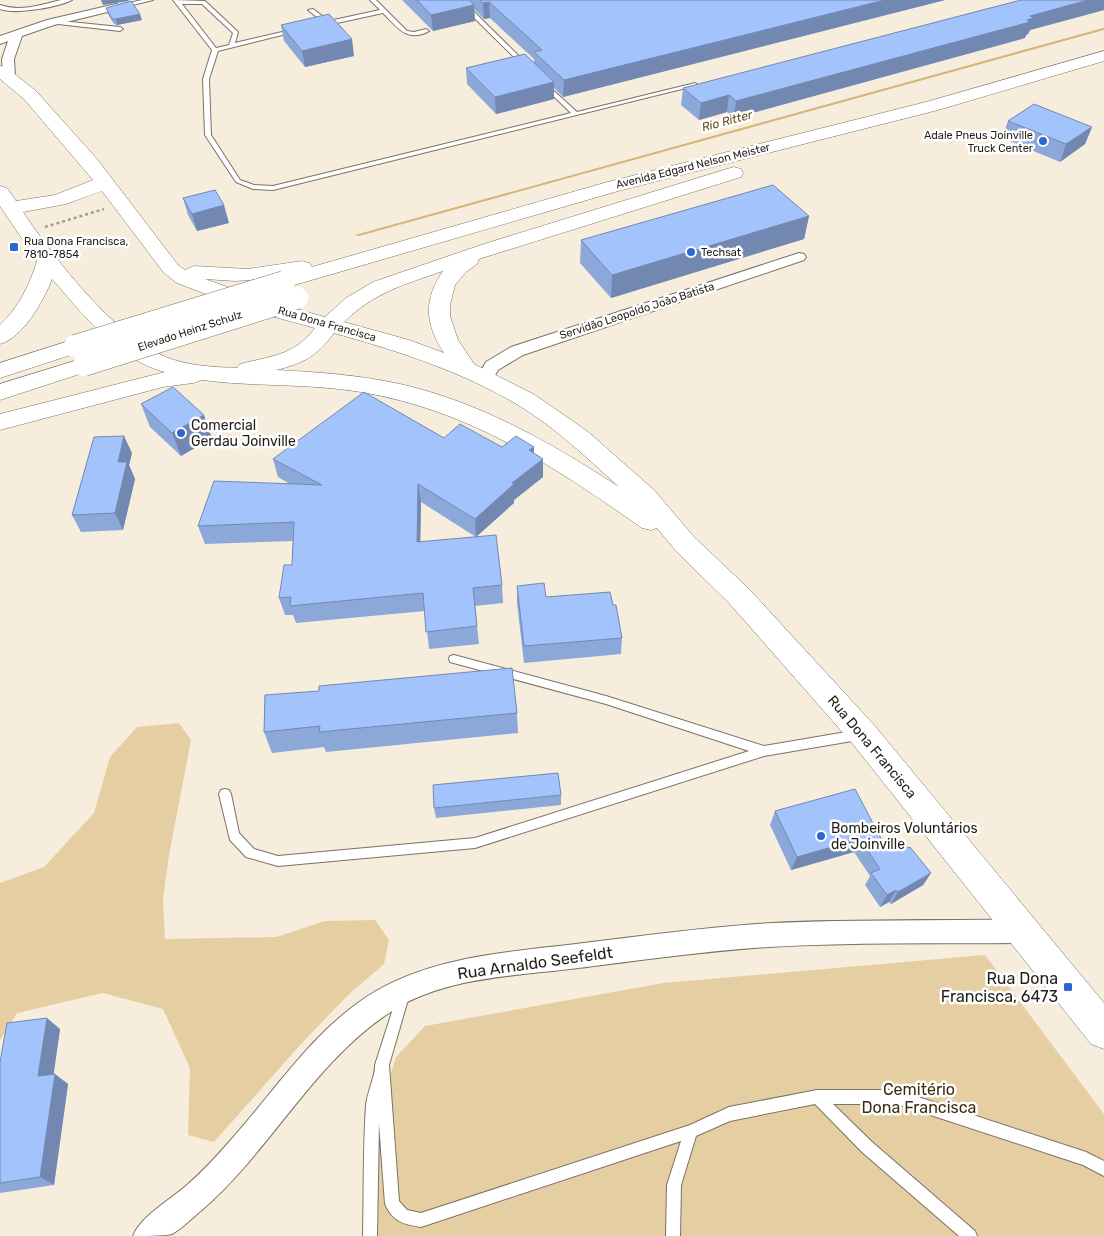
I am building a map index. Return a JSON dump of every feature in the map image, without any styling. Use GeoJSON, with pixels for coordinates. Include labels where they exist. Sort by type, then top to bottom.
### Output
{"type":"FeatureCollection","features":[{"type":"Feature","properties":{"kind":"main road","name":"Avenida Edgard Nelson Meister"},"geometry":{"type":"LineString","coordinates":[[291,290],[611,187],[932,106],[1104,56]]}},
{"type":"Feature","properties":{"kind":"main road","name":"Avenida Edgard Nelson Meister"},"geometry":{"type":"LineString","coordinates":[[291,290],[1104,65]]}},
{"type":"Feature","properties":{"kind":"main road","name":"Rua Dona Francisca"},"geometry":{"type":"LineString","coordinates":[[3,74],[30,95],[122,203],[170,269],[184,279],[253,304],[401,345],[476,374],[527,400],[579,437],[645,496],[685,544],[772,631],[863,734],[1104,1031]]}},
{"type":"Feature","properties":{"kind":"main road"},"geometry":{"type":"LineString","coordinates":[[0,422],[163,380],[213,374],[282,361],[306,351],[325,332],[329,325],[368,292],[380,286],[491,248],[864,132]]}},
{"type":"Feature","properties":{"kind":"main road"},"geometry":{"type":"LineString","coordinates":[[165,261],[194,272],[223,276],[257,276],[294,269],[378,247],[616,177],[770,146]]}},
{"type":"Feature","properties":{"kind":"main road"},"geometry":{"type":"LineString","coordinates":[[5,200],[36,206],[62,201],[85,193],[104,182]]}},
{"type":"Feature","properties":{"kind":"main road","name":"Rua Dona Francisca"},"geometry":{"type":"LineString","coordinates":[[5,200],[47,261],[118,338],[146,357],[174,368],[213,374],[358,384],[398,390],[448,404],[491,422],[558,458],[685,544]]}},
{"type":"Feature","properties":{"kind":"main road"},"geometry":{"type":"LineString","coordinates":[[448,404],[471,395],[478,389],[476,374],[447,341],[441,323],[439,296],[447,277],[462,264],[491,248]]}},
{"type":"Feature","properties":{"kind":"main road"},"geometry":{"type":"LineString","coordinates":[[0,337],[16,324],[30,304],[42,280],[47,261]]}},
{"type":"Feature","properties":{"kind":"main road","name":"Elevado Heinz Schulz"},"geometry":{"type":"LineString","coordinates":[[79,356],[291,290]]}},
{"type":"Feature","properties":{"kind":"main road"},"geometry":{"type":"LineString","coordinates":[[0,371],[79,356]]}},
{"type":"Feature","properties":{"kind":"main road"},"geometry":{"type":"LineString","coordinates":[[0,392],[79,356]]}},
{"type":"Feature","properties":{"kind":"street"},"geometry":{"type":"LineString","coordinates":[[0,40],[51,22],[116,7]]}},
{"type":"Feature","properties":{"kind":"street"},"geometry":{"type":"LineString","coordinates":[[3,74],[10,48],[18,33]]}},
{"type":"Feature","properties":{"kind":"street","name":"Servidão Leopoldo João Batista"},"geometry":{"type":"LineString","coordinates":[[476,374],[517,351],[798,257]]}},
{"type":"Feature","properties":{"kind":"street","name":"Rua Arnaldo Seefeldt"},"geometry":{"type":"LineString","coordinates":[[147,1236],[224,1169],[319,1056],[384,1000],[405,990],[440,978],[503,965],[714,939],[775,935],[1024,931]]}},
{"type":"Feature","properties":{"kind":"lane"},"geometry":{"type":"LineString","coordinates":[[0,8],[11,11],[69,0]]}},
{"type":"Feature","properties":{"kind":"lane"},"geometry":{"type":"LineString","coordinates":[[116,7],[150,0]]}},
{"type":"Feature","properties":{"kind":"lane"},"geometry":{"type":"LineString","coordinates":[[373,0],[404,32],[414,34],[426,31]]}},
{"type":"Feature","properties":{"kind":"lane"},"geometry":{"type":"LineString","coordinates":[[459,0],[527,67]]}},
{"type":"Feature","properties":{"kind":"lane"},"geometry":{"type":"LineString","coordinates":[[176,1],[203,2],[236,33],[232,45]]}},
{"type":"Feature","properties":{"kind":"lane"},"geometry":{"type":"LineString","coordinates":[[176,1],[215,50]]}},
{"type":"Feature","properties":{"kind":"lane"},"geometry":{"type":"LineString","coordinates":[[312,10],[328,23]]}},
{"type":"Feature","properties":{"kind":"lane"},"geometry":{"type":"LineString","coordinates":[[318,26],[383,11]]}},
{"type":"Feature","properties":{"kind":"lane"},"geometry":{"type":"LineString","coordinates":[[51,22],[120,29]]}},
{"type":"Feature","properties":{"kind":"lane"},"geometry":{"type":"LineString","coordinates":[[215,50],[299,30]]}},
{"type":"Feature","properties":{"kind":"lane"},"geometry":{"type":"LineString","coordinates":[[215,50],[206,79],[208,135],[238,181],[253,187],[273,188],[574,113],[706,83]]}},
{"type":"Feature","properties":{"kind":"lane"},"geometry":{"type":"LineString","coordinates":[[540,80],[574,113]]}},
{"type":"Feature","properties":{"kind":"lane"},"geometry":{"type":"LineString","coordinates":[[454,659],[606,700],[764,751]]}},
{"type":"Feature","properties":{"kind":"lane"},"geometry":{"type":"LineString","coordinates":[[224,794],[234,836],[250,853],[278,861],[475,843],[764,751],[863,734]]}},
{"type":"Feature","properties":{"kind":"lane"},"geometry":{"type":"LineString","coordinates":[[370,1236],[373,1103],[382,1065],[405,990]]}},
{"type":"Feature","properties":{"kind":"lane"},"geometry":{"type":"LineString","coordinates":[[382,1065],[392,1204],[403,1217],[421,1220],[691,1131],[730,1114],[817,1097],[897,1097],[1058,1149],[1086,1159],[1104,1169]]}},
{"type":"Feature","properties":{"kind":"lane"},"geometry":{"type":"LineString","coordinates":[[817,1097],[867,1147],[970,1236]]}},
{"type":"Feature","properties":{"kind":"lane"},"geometry":{"type":"LineString","coordinates":[[673,1236],[674,1185],[691,1131]]}},
{"type":"Feature","properties":{"kind":"path"},"geometry":{"type":"LineString","coordinates":[[28,233],[122,203]]}},
{"type":"Feature","properties":{"kind":"green space"},"geometry":{"type":"Polygon","coordinates":[[[179,723],[191,740],[169,855],[163,899],[165,939],[276,937],[325,921],[375,920],[389,940],[384,964],[348,995],[301,1044],[214,1142],[188,1135],[190,1068],[163,1009],[103,993],[17,1013],[0,1040],[0,883],[44,867],[94,813],[110,757],[137,727],[179,723]]]}},
{"type":"Feature","properties":{"kind":"green space","name":"Cemitério Dona Francisca"},"geometry":{"type":"Polygon","coordinates":[[[985,955],[1104,1114],[1104,1236],[378,1236],[374,1128],[396,1057],[425,1026],[663,983],[985,955]]]}},
{"type":"Feature","properties":{"kind":"building"},"geometry":{"type":"Polygon","coordinates":[[[417,0],[469,0],[474,5],[431,15],[417,0]]]}},
{"type":"Feature","properties":{"kind":"building"},"geometry":{"type":"Polygon","coordinates":[[[480,0],[885,0],[564,80],[534,52],[542,50],[489,2],[483,3],[480,0]]]}},
{"type":"Feature","properties":{"kind":"building"},"geometry":{"type":"Polygon","coordinates":[[[1021,0],[1088,0],[1030,16],[1034,18],[1027,20],[1030,22],[736,101],[729,95],[701,103],[683,88],[1021,0]]]}},
{"type":"Feature","properties":{"kind":"building"},"geometry":{"type":"Polygon","coordinates":[[[131,1],[140,14],[112,19],[106,8],[131,1]]]}},
{"type":"Feature","properties":{"kind":"building"},"geometry":{"type":"Polygon","coordinates":[[[329,14],[352,39],[302,51],[281,25],[329,14]]]}},
{"type":"Feature","properties":{"kind":"building"},"geometry":{"type":"Polygon","coordinates":[[[525,54],[554,82],[495,97],[466,68],[525,54]]]}},
{"type":"Feature","properties":{"kind":"building"},"geometry":{"type":"Polygon","coordinates":[[[1034,104],[1092,127],[1066,144],[1008,121],[1034,104]]]}},
{"type":"Feature","properties":{"kind":"building"},"geometry":{"type":"Polygon","coordinates":[[[773,185],[809,216],[612,275],[581,240],[773,185]]]}},
{"type":"Feature","properties":{"kind":"building"},"geometry":{"type":"Polygon","coordinates":[[[215,190],[224,205],[192,214],[183,198],[215,190]]]}},
{"type":"Feature","properties":{"kind":"building"},"geometry":{"type":"Polygon","coordinates":[[[173,387],[204,415],[172,433],[141,404],[173,387]]]}},
{"type":"Feature","properties":{"kind":"building"},"geometry":{"type":"Polygon","coordinates":[[[364,392],[444,438],[460,424],[502,447],[516,436],[534,447],[529,450],[543,459],[512,483],[514,484],[475,519],[418,484],[417,542],[496,535],[502,585],[473,588],[477,626],[426,632],[423,593],[290,606],[291,597],[279,598],[284,565],[292,565],[294,522],[198,526],[214,481],[322,485],[273,459],[364,392]]]}},
{"type":"Feature","properties":{"kind":"building"},"geometry":{"type":"Polygon","coordinates":[[[124,436],[118,462],[127,462],[115,513],[72,515],[94,437],[124,436]]]}},
{"type":"Feature","properties":{"kind":"building"},"geometry":{"type":"Polygon","coordinates":[[[544,583],[546,597],[610,592],[613,605],[616,605],[622,638],[524,646],[517,586],[544,583]]]}},
{"type":"Feature","properties":{"kind":"building"},"geometry":{"type":"Polygon","coordinates":[[[512,668],[517,713],[319,732],[320,726],[264,732],[265,695],[319,691],[319,686],[512,668]]]}},
{"type":"Feature","properties":{"kind":"building"},"geometry":{"type":"Polygon","coordinates":[[[558,773],[561,795],[434,808],[433,785],[558,773]]]}},
{"type":"Feature","properties":{"kind":"building"},"geometry":{"type":"Polygon","coordinates":[[[855,789],[886,848],[901,840],[908,848],[910,847],[931,873],[898,892],[896,890],[887,895],[871,873],[880,869],[860,839],[797,857],[775,811],[855,789]]]}},
{"type":"Feature","properties":{"kind":"building"},"geometry":{"type":"Polygon","coordinates":[[[47,1018],[38,1076],[55,1074],[40,1177],[0,1183],[0,1062],[7,1023],[47,1018]]]}},
{"type":"Feature","properties":{"kind":"waterway","name":"Rio Ritter"},"geometry":{"type":"LineString","coordinates":[[357,235],[1104,29]]}},
{"type":"Feature","properties":{"kind":"place","name":"Adale Pneus Joinville Truck Center"},"geometry":{"type":"Point","coordinates":[1043,141]}},
{"type":"Feature","properties":{"kind":"place","name":"Rua Dona Francisca, 7810-7854"},"geometry":{"type":"Point","coordinates":[14,247]}},
{"type":"Feature","properties":{"kind":"place","name":"Techsat"},"geometry":{"type":"Point","coordinates":[691,252]}},
{"type":"Feature","properties":{"kind":"place","name":"Comercial Gerdau Joinville"},"geometry":{"type":"Point","coordinates":[181,433]}},
{"type":"Feature","properties":{"kind":"place","name":"Bombeiros Voluntários de Joinville"},"geometry":{"type":"Point","coordinates":[821,836]}},
{"type":"Feature","properties":{"kind":"place","name":"Rua Dona Francisca, 6473"},"geometry":{"type":"Point","coordinates":[1068,987]}}]}
